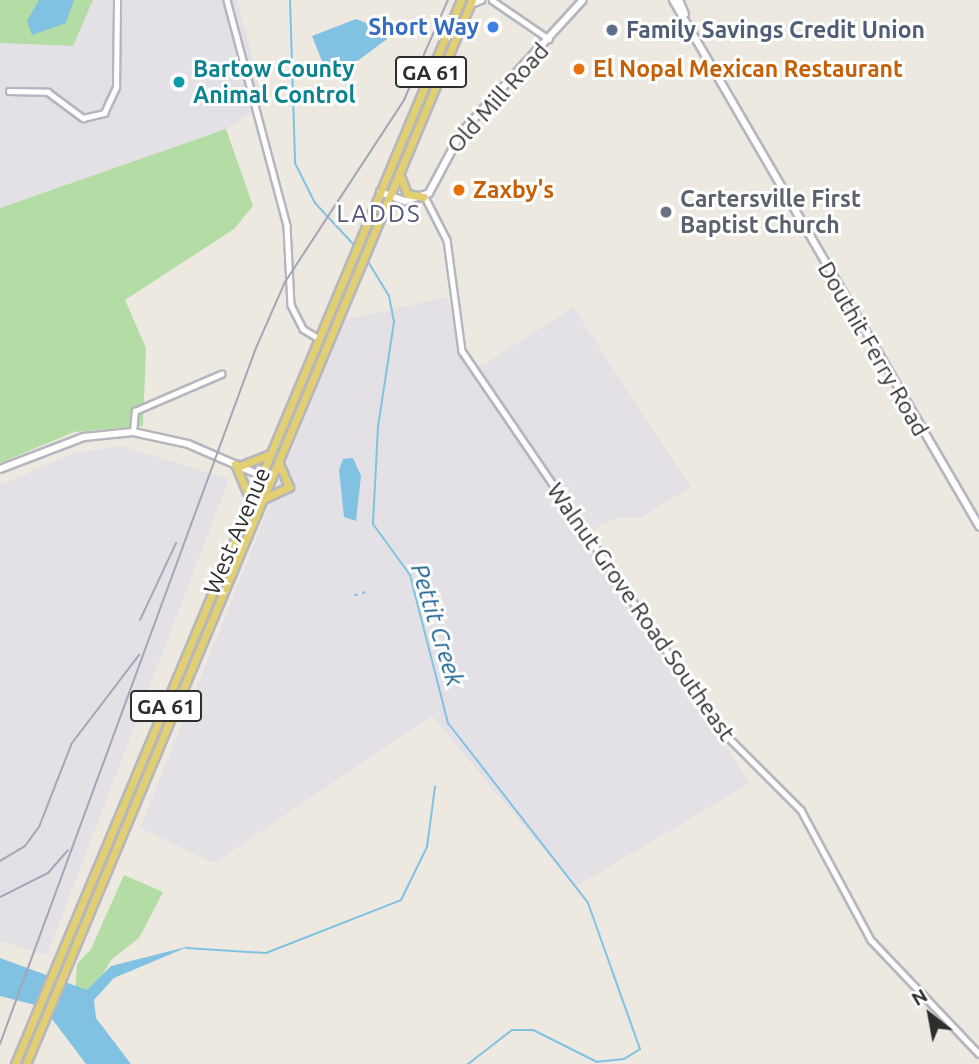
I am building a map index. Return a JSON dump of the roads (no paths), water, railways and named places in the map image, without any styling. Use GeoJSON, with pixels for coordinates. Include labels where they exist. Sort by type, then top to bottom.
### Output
{"type":"FeatureCollection","features":[{"type":"Feature","properties":{"kind":"main road","name":"West Avenue"},"geometry":{"type":"LineString","coordinates":[[15,1064],[249,500],[461,0]]}},
{"type":"Feature","properties":{"kind":"main road","name":"West Avenue"},"geometry":{"type":"LineString","coordinates":[[26,1064],[471,2]]}},
{"type":"Feature","properties":{"kind":"main road"},"geometry":{"type":"LineString","coordinates":[[399,173],[407,194],[424,197]]}},
{"type":"Feature","properties":{"kind":"main road"},"geometry":{"type":"LineString","coordinates":[[249,500],[238,465],[270,452]]}},
{"type":"Feature","properties":{"kind":"main road"},"geometry":{"type":"LineString","coordinates":[[258,505],[289,487],[278,458]]}},
{"type":"Feature","properties":{"kind":"street"},"geometry":{"type":"LineString","coordinates":[[9,91],[48,92],[83,118],[104,113],[116,87],[117,0]]}},
{"type":"Feature","properties":{"kind":"street"},"geometry":{"type":"LineString","coordinates":[[227,0],[287,226],[291,305],[303,329],[318,338]]}},
{"type":"Feature","properties":{"kind":"street"},"geometry":{"type":"LineString","coordinates":[[471,2],[481,0]]}},
{"type":"Feature","properties":{"kind":"street"},"geometry":{"type":"LineString","coordinates":[[491,0],[550,40]]}},
{"type":"Feature","properties":{"kind":"street","name":"Old Mill Road"},"geometry":{"type":"LineString","coordinates":[[424,197],[461,133],[550,40],[583,0]]}},
{"type":"Feature","properties":{"kind":"street","name":"Douthit Ferry Road"},"geometry":{"type":"LineString","coordinates":[[673,0],[979,526]]}},
{"type":"Feature","properties":{"kind":"street","name":"Douthit Ferry Road"},"geometry":{"type":"LineString","coordinates":[[679,0],[688,23]]}},
{"type":"Feature","properties":{"kind":"street"},"geometry":{"type":"LineString","coordinates":[[380,192],[389,196],[424,197]]}},
{"type":"Feature","properties":{"kind":"street","name":"Walnut Grove Road Southeast"},"geometry":{"type":"LineString","coordinates":[[424,197],[447,240],[461,351],[720,729],[801,810],[871,940],[979,1054]]}},
{"type":"Feature","properties":{"kind":"street"},"geometry":{"type":"LineString","coordinates":[[133,432],[135,411],[221,374]]}},
{"type":"Feature","properties":{"kind":"street"},"geometry":{"type":"LineString","coordinates":[[0,469],[84,437],[133,432],[181,441],[269,479]]}},
{"type":"Feature","properties":{"kind":"water"},"geometry":{"type":"Polygon","coordinates":[[[39,0],[74,0],[66,23],[32,35],[27,21],[39,0]]]}},
{"type":"Feature","properties":{"kind":"water"},"geometry":{"type":"Polygon","coordinates":[[[356,19],[382,29],[387,39],[340,74],[322,61],[312,36],[356,19]]]}},
{"type":"Feature","properties":{"kind":"water"},"geometry":{"type":"Polygon","coordinates":[[[353,458],[361,476],[356,521],[344,517],[339,470],[343,459],[353,458]]]}},
{"type":"Feature","properties":{"kind":"water"},"geometry":{"type":"Polygon","coordinates":[[[190,946],[114,978],[94,1000],[96,1018],[131,1064],[86,1064],[43,1007],[0,996],[0,958],[87,990],[111,966],[190,946]]]}},
{"type":"Feature","properties":{"kind":"waterway","name":"Pettit Creek"},"geometry":{"type":"LineString","coordinates":[[290,0],[295,163],[315,203],[354,245]]}},
{"type":"Feature","properties":{"kind":"waterway","name":"Pettit Creek"},"geometry":{"type":"LineString","coordinates":[[367,260],[389,296],[394,322],[378,427],[373,524],[410,575],[448,723],[588,903],[640,1049],[624,1059],[597,1062],[533,1030],[512,1030],[468,1064]]}},
{"type":"Feature","properties":{"kind":"waterway"},"geometry":{"type":"LineString","coordinates":[[186,948],[266,953],[401,900],[427,847],[435,787]]}},
{"type":"Feature","properties":{"kind":"railway"},"geometry":{"type":"LineString","coordinates":[[0,1044],[256,348],[285,282],[404,100],[448,0]]}},
{"type":"Feature","properties":{"kind":"railway"},"geometry":{"type":"LineString","coordinates":[[140,620],[176,543]]}},
{"type":"Feature","properties":{"kind":"railway"},"geometry":{"type":"LineString","coordinates":[[0,861],[25,846],[39,827],[72,743],[139,655]]}},
{"type":"Feature","properties":{"kind":"railway"},"geometry":{"type":"LineString","coordinates":[[0,897],[48,873],[68,850]]}},
{"type":"Feature","properties":{"kind":"place","name":"Short Way"},"geometry":{"type":"Point","coordinates":[493,27]}},
{"type":"Feature","properties":{"kind":"place","name":"Family Savings Credit Union"},"geometry":{"type":"Point","coordinates":[612,30]}},
{"type":"Feature","properties":{"kind":"place","name":"El Nopal Mexican Restaurant"},"geometry":{"type":"Point","coordinates":[579,69]}},
{"type":"Feature","properties":{"kind":"place","name":"Bartow County Animal Control"},"geometry":{"type":"Point","coordinates":[179,82]}},
{"type":"Feature","properties":{"kind":"place","name":"Zaxby's"},"geometry":{"type":"Point","coordinates":[459,190]}},
{"type":"Feature","properties":{"kind":"place","name":"Cartersville First Baptist Church"},"geometry":{"type":"Point","coordinates":[666,212]}},
{"type":"Feature","properties":{"kind":"district","name":"LADDS"},"geometry":{"type":"Point","coordinates":[379,214]}}]}
